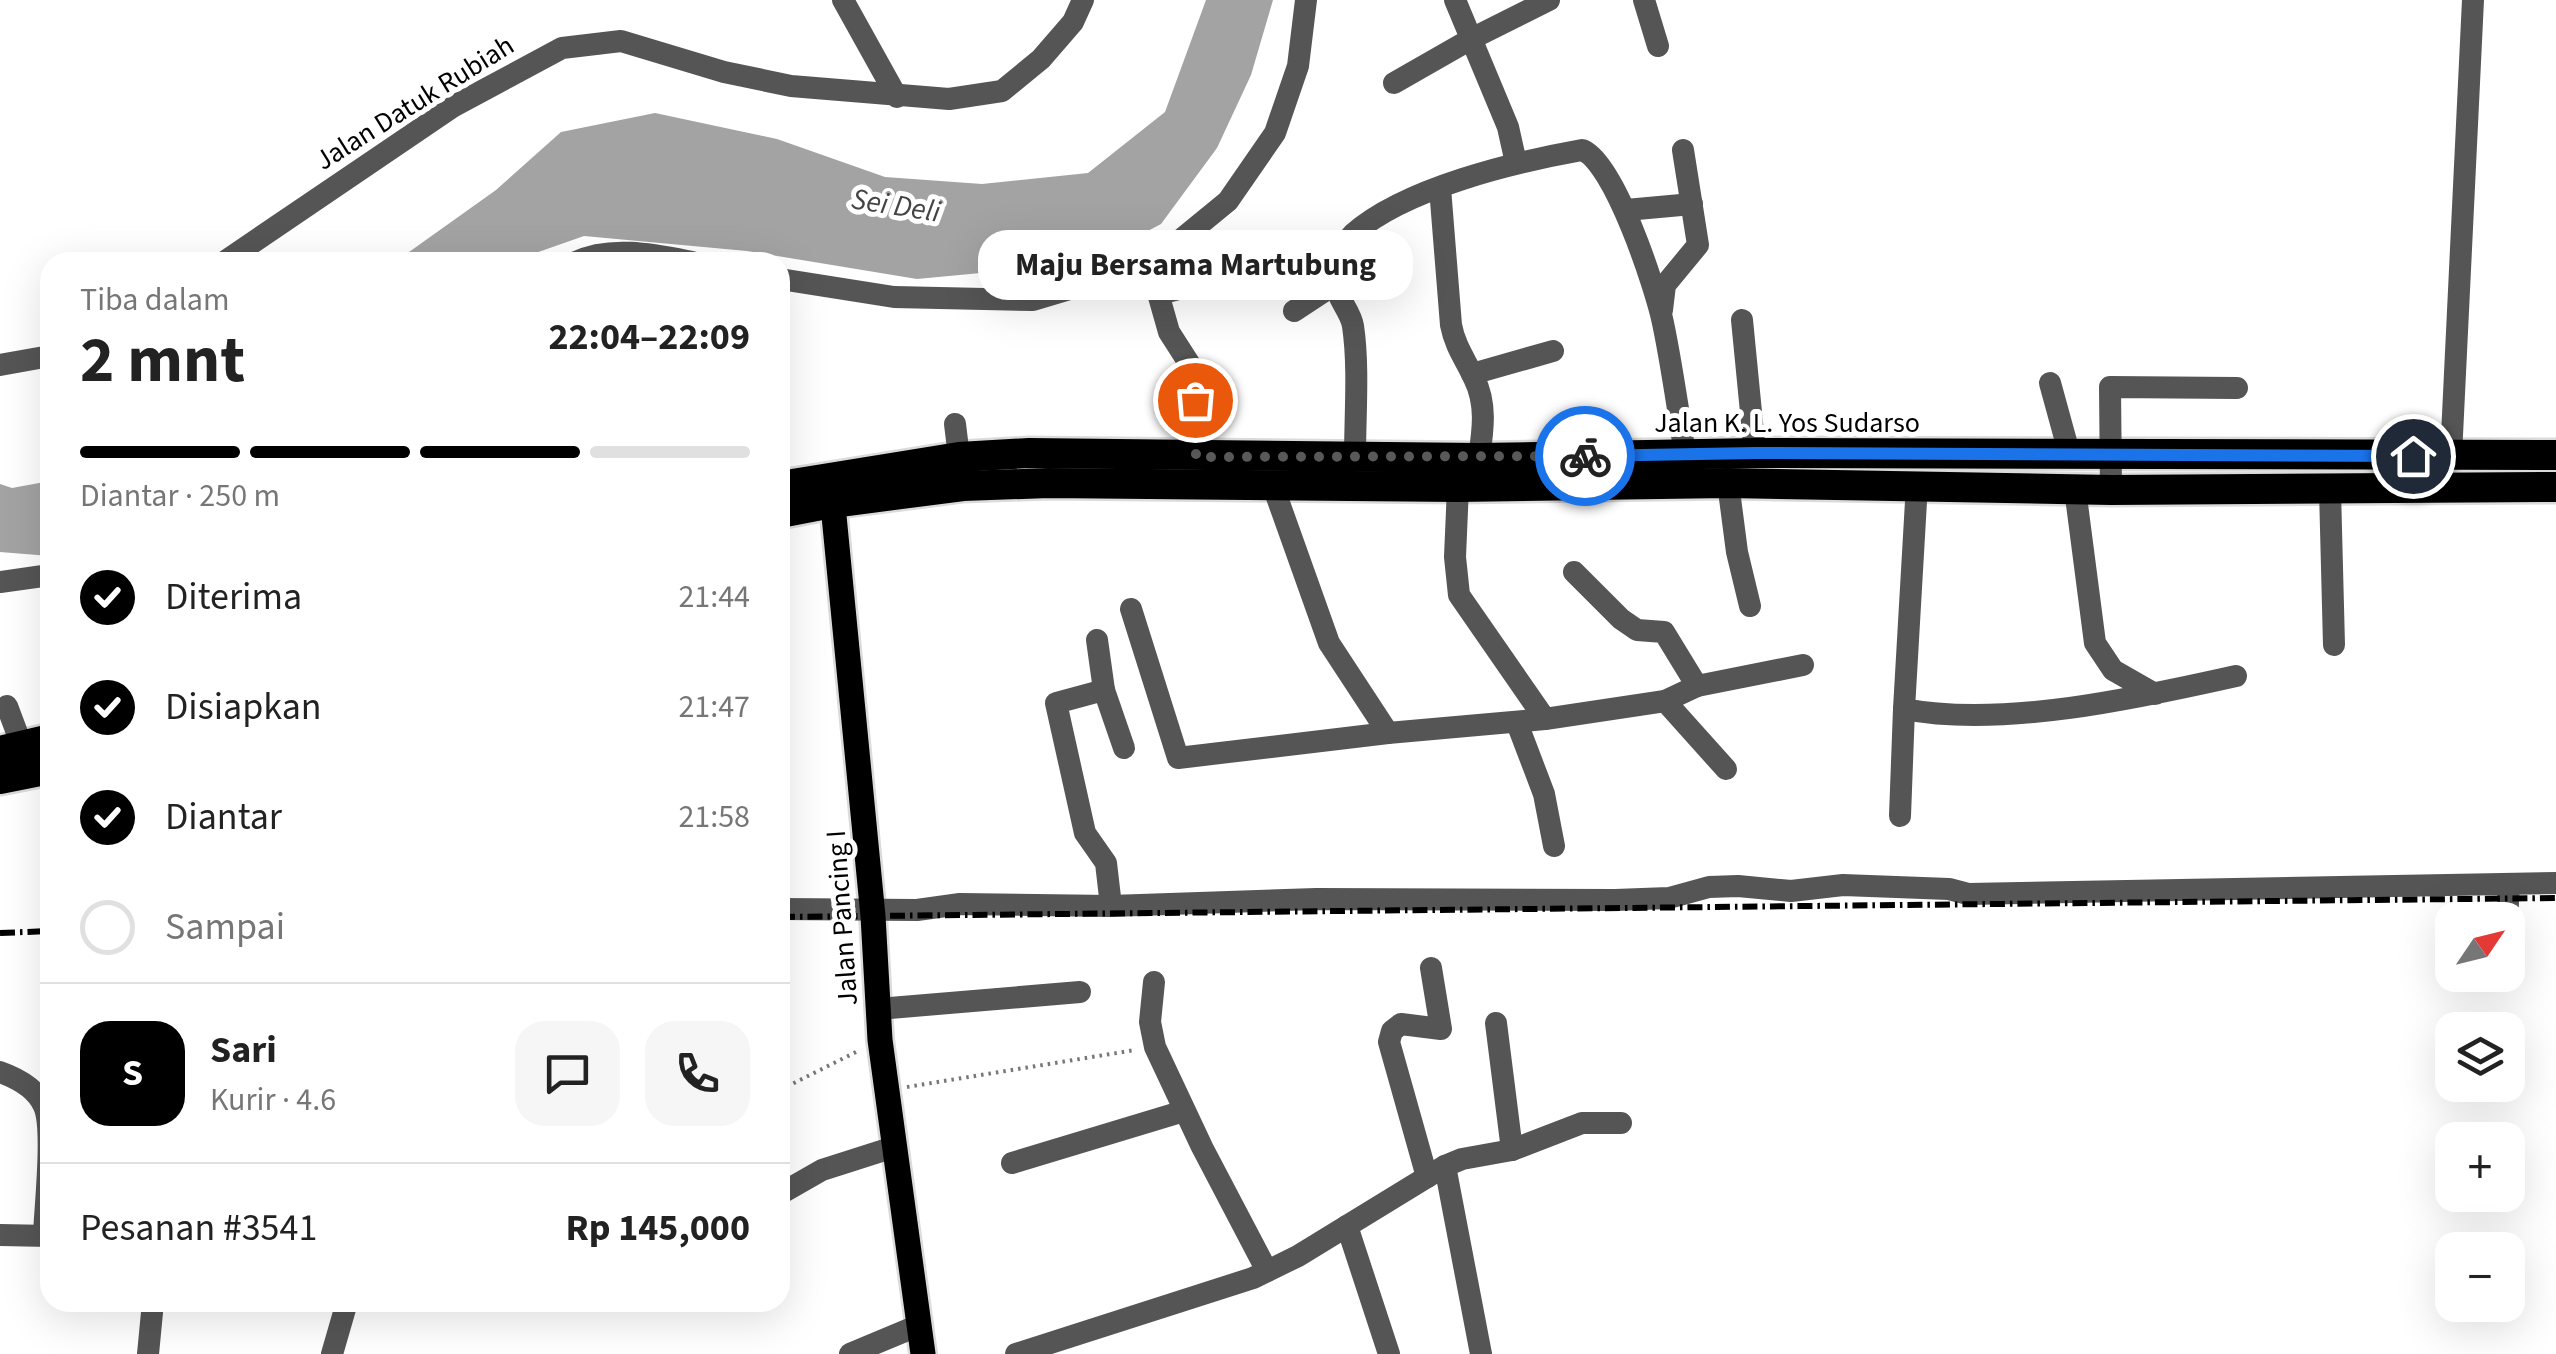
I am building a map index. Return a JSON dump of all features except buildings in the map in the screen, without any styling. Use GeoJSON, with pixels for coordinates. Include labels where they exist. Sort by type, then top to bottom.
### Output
{"type":"FeatureCollection","features":[{"type":"Feature","properties":{"kind":"highway","name":"Jalan K. L. Yos Sudarso"},"geometry":{"type":"LineString","coordinates":[[790,508],[831,489],[959,457],[1029,453],[1182,466],[1273,486],[1728,483],[2111,490],[2556,487]]}},
{"type":"Feature","properties":{"kind":"highway","name":"Jalan K. L. Yos Sudarso"},"geometry":{"type":"LineString","coordinates":[[790,487],[1049,483],[1182,466],[1356,457],[1755,453],[2556,455]]}},
{"type":"Feature","properties":{"kind":"highway"},"geometry":{"type":"LineString","coordinates":[[0,779],[40,771]]}},
{"type":"Feature","properties":{"kind":"main road","name":"Jalan Pancing I"},"geometry":{"type":"LineString","coordinates":[[831,489],[886,1090],[923,1354]]}},
{"type":"Feature","properties":{"kind":"street"},"geometry":{"type":"LineString","coordinates":[[843,0],[897,97]]}},
{"type":"Feature","properties":{"kind":"street","name":"Jalan Datuk Rubiah"},"geometry":{"type":"LineString","coordinates":[[239,252],[454,106],[562,48],[622,41],[724,72],[791,86],[950,98],[1002,91],[1041,59],[1073,22],[1083,0]]}},
{"type":"Feature","properties":{"kind":"street"},"geometry":{"type":"LineString","coordinates":[[790,281],[894,297],[1033,300],[1150,265],[1228,201],[1275,133],[1298,66],[1306,0]]}},
{"type":"Feature","properties":{"kind":"street"},"geometry":{"type":"LineString","coordinates":[[1455,0],[1508,126],[1516,164]]}},
{"type":"Feature","properties":{"kind":"street"},"geometry":{"type":"LineString","coordinates":[[1394,83],[1549,0]]}},
{"type":"Feature","properties":{"kind":"street"},"geometry":{"type":"LineString","coordinates":[[1644,0],[1658,46]]}},
{"type":"Feature","properties":{"kind":"street"},"geometry":{"type":"LineString","coordinates":[[2451,456],[2473,0]]}},
{"type":"Feature","properties":{"kind":"street"},"geometry":{"type":"LineString","coordinates":[[1356,457],[1353,324],[1335,284],[1339,262],[1350,236],[1389,211],[1440,188],[1516,164],[1582,150],[1591,153],[1599,160],[1626,210],[1662,319]]}},
{"type":"Feature","properties":{"kind":"street"},"geometry":{"type":"LineString","coordinates":[[1683,150],[1698,245],[1665,285],[1661,302],[1686,454]]}},
{"type":"Feature","properties":{"kind":"street"},"geometry":{"type":"LineString","coordinates":[[1440,188],[1455,346],[1472,374],[1484,407],[1479,458]]}},
{"type":"Feature","properties":{"kind":"street"},"geometry":{"type":"LineString","coordinates":[[1626,210],[1692,204]]}},
{"type":"Feature","properties":{"kind":"street"},"geometry":{"type":"LineString","coordinates":[[1150,265],[1169,332],[1194,370],[1182,466]]}},
{"type":"Feature","properties":{"kind":"street"},"geometry":{"type":"LineString","coordinates":[[1159,294],[1240,273]]}},
{"type":"Feature","properties":{"kind":"street"},"geometry":{"type":"LineString","coordinates":[[1294,310],[1335,284]]}},
{"type":"Feature","properties":{"kind":"street"},"geometry":{"type":"LineString","coordinates":[[1742,320],[1755,453]]}},
{"type":"Feature","properties":{"kind":"street"},"geometry":{"type":"LineString","coordinates":[[1472,374],[1553,351]]}},
{"type":"Feature","properties":{"kind":"street"},"geometry":{"type":"LineString","coordinates":[[0,364],[40,358]]}},
{"type":"Feature","properties":{"kind":"street"},"geometry":{"type":"LineString","coordinates":[[2050,382],[2070,456]]}},
{"type":"Feature","properties":{"kind":"street"},"geometry":{"type":"LineString","coordinates":[[2111,490],[2110,387],[2237,388]]}},
{"type":"Feature","properties":{"kind":"street"},"geometry":{"type":"LineString","coordinates":[[955,424],[959,457]]}},
{"type":"Feature","properties":{"kind":"street"},"geometry":{"type":"LineString","coordinates":[[1728,483],[1737,552],[1750,606]]}},
{"type":"Feature","properties":{"kind":"street"},"geometry":{"type":"LineString","coordinates":[[1900,816],[1917,484]]}},
{"type":"Feature","properties":{"kind":"street"},"geometry":{"type":"LineString","coordinates":[[1273,486],[1329,643],[1388,733]]}},
{"type":"Feature","properties":{"kind":"street"},"geometry":{"type":"LineString","coordinates":[[1458,487],[1455,557],[1459,595],[1544,720]]}},
{"type":"Feature","properties":{"kind":"street"},"geometry":{"type":"LineString","coordinates":[[2075,489],[2096,643],[2113,670],[2155,694]]}},
{"type":"Feature","properties":{"kind":"street"},"geometry":{"type":"LineString","coordinates":[[2330,490],[2334,646]]}},
{"type":"Feature","properties":{"kind":"street"},"geometry":{"type":"LineString","coordinates":[[1574,572],[1637,630],[1664,632],[1698,686]]}},
{"type":"Feature","properties":{"kind":"street"},"geometry":{"type":"LineString","coordinates":[[0,582],[40,576]]}},
{"type":"Feature","properties":{"kind":"street"},"geometry":{"type":"LineString","coordinates":[[1132,609],[1178,758],[1388,733],[1544,720],[1664,702],[1698,686],[1803,665]]}},
{"type":"Feature","properties":{"kind":"street"},"geometry":{"type":"LineString","coordinates":[[1097,640],[1104,690],[1124,748]]}},
{"type":"Feature","properties":{"kind":"street"},"geometry":{"type":"LineString","coordinates":[[1904,709],[1964,716],[2006,714],[2155,694],[2236,676]]}},
{"type":"Feature","properties":{"kind":"street"},"geometry":{"type":"LineString","coordinates":[[1104,690],[1056,703],[1084,833],[1106,863],[1111,906]]}},
{"type":"Feature","properties":{"kind":"street"},"geometry":{"type":"LineString","coordinates":[[1664,702],[1726,769]]}},
{"type":"Feature","properties":{"kind":"street"},"geometry":{"type":"LineString","coordinates":[[7,706],[24,745]]}},
{"type":"Feature","properties":{"kind":"street"},"geometry":{"type":"LineString","coordinates":[[1517,723],[1544,794],[1554,846]]}},
{"type":"Feature","properties":{"kind":"street"},"geometry":{"type":"LineString","coordinates":[[790,908],[917,910],[960,904],[1111,906],[1316,899],[1669,898],[1696,890],[1738,886],[1791,891],[1843,885],[1948,889],[1968,894],[2556,883]]}},
{"type":"Feature","properties":{"kind":"street"},"geometry":{"type":"LineString","coordinates":[[2508,902],[2509,884]]}},
{"type":"Feature","properties":{"kind":"street"},"geometry":{"type":"LineString","coordinates":[[1431,968],[1440,1029],[1402,1024],[1392,1031],[1390,1042],[1436,1171],[1481,1354]]}},
{"type":"Feature","properties":{"kind":"street"},"geometry":{"type":"LineString","coordinates":[[1154,982],[1150,1022],[1154,1047],[1268,1271]]}},
{"type":"Feature","properties":{"kind":"street"},"geometry":{"type":"LineString","coordinates":[[878,1009],[1080,992]]}},
{"type":"Feature","properties":{"kind":"street"},"geometry":{"type":"LineString","coordinates":[[1496,1023],[1512,1150]]}},
{"type":"Feature","properties":{"kind":"street"},"geometry":{"type":"LineString","coordinates":[[0,1072],[20,1081],[40,1100]]}},
{"type":"Feature","properties":{"kind":"street"},"geometry":{"type":"LineString","coordinates":[[1012,1163],[1184,1111]]}},
{"type":"Feature","properties":{"kind":"street"},"geometry":{"type":"LineString","coordinates":[[1016,1354],[1268,1271],[1462,1159],[1512,1150],[1582,1123],[1621,1123]]}},
{"type":"Feature","properties":{"kind":"street"},"geometry":{"type":"LineString","coordinates":[[790,1188],[822,1170],[894,1147]]}},
{"type":"Feature","properties":{"kind":"street"},"geometry":{"type":"LineString","coordinates":[[1346,1226],[1388,1354]]}},
{"type":"Feature","properties":{"kind":"street"},"geometry":{"type":"LineString","coordinates":[[0,1234],[40,1236]]}},
{"type":"Feature","properties":{"kind":"street"},"geometry":{"type":"LineString","coordinates":[[148,1354],[152,1312]]}},
{"type":"Feature","properties":{"kind":"street"},"geometry":{"type":"LineString","coordinates":[[332,1354],[344,1312]]}},
{"type":"Feature","properties":{"kind":"street"},"geometry":{"type":"LineString","coordinates":[[850,1354],[918,1326]]}},
{"type":"Feature","properties":{"kind":"path"},"geometry":{"type":"LineString","coordinates":[[886,1090],[1154,1047]]}},
{"type":"Feature","properties":{"kind":"path"},"geometry":{"type":"LineString","coordinates":[[790,1085],[859,1050]]}},
{"type":"Feature","properties":{"kind":"water","name":"Sei Deli"},"geometry":{"type":"Polygon","coordinates":[[[1206,0],[1273,0],[1251,75],[1217,148],[1161,224],[1087,263],[917,279],[790,258],[790,252],[584,236],[538,252],[409,252],[496,190],[561,132],[655,113],[777,139],[885,177],[982,184],[1088,173],[1165,112],[1206,0]]]}},
{"type":"Feature","properties":{"kind":"water"},"geometry":{"type":"Polygon","coordinates":[[[40,483],[40,555],[0,552],[0,484],[12,488],[40,483]]]}},
{"type":"Feature","properties":{"kind":"railway"},"geometry":{"type":"LineString","coordinates":[[790,917],[2556,898]]}},
{"type":"Feature","properties":{"kind":"railway"},"geometry":{"type":"LineString","coordinates":[[0,933],[40,931]]}},
{"type":"Feature","properties":{"kind":"way so far"},"geometry":{"type":"LineString","coordinates":[[1195,400],[1196,457],[1585,456]]}},
{"type":"Feature","properties":{"kind":"place","name":"Maju Bersama Martubung"},"geometry":{"type":"Point","coordinates":[1195,400]}},
{"type":"Feature","properties":{"kind":"route"},"geometry":{"type":"LineString","coordinates":[[1585,456],[2413,456]]}}]}
